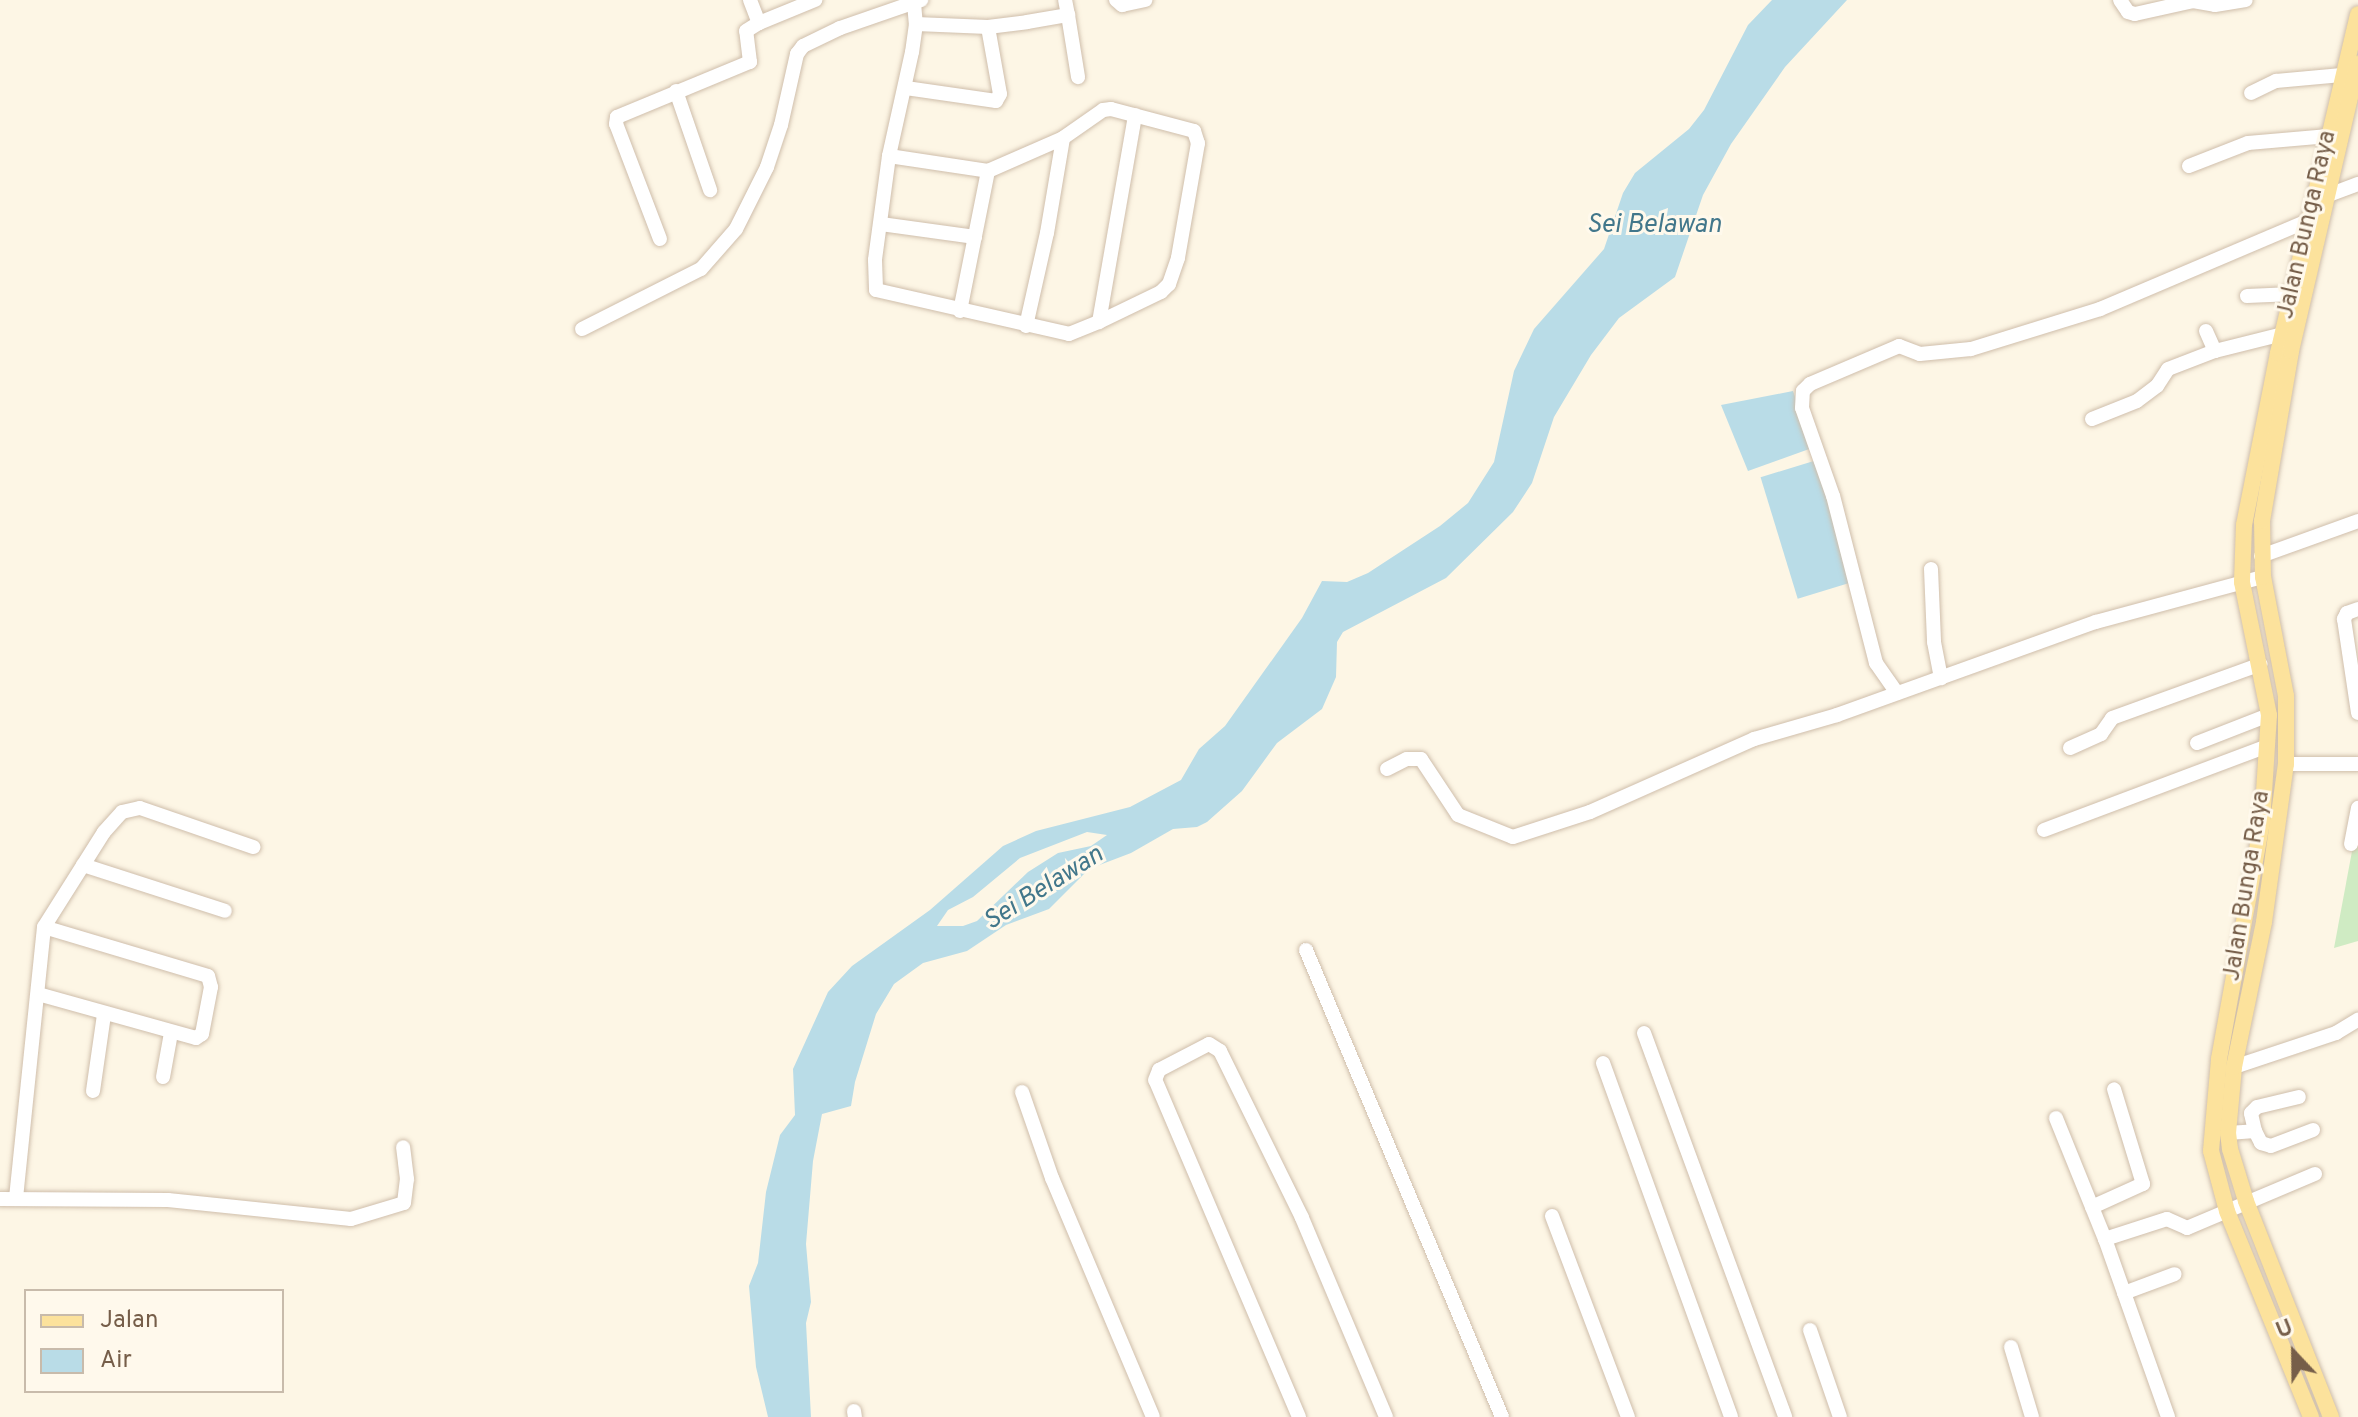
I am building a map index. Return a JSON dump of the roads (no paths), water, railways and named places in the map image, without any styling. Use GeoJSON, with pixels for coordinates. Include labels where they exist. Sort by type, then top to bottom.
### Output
{"type":"FeatureCollection","features":[{"type":"Feature","properties":{"kind":"main road","name":"Jalan Bunga Raya"},"geometry":{"type":"LineString","coordinates":[[2331,1417],[2246,1201],[2228,1133],[2234,1067],[2264,922],[2286,764],[2286,696],[2263,577],[2262,521],[2291,351],[2322,197],[2329,136],[2358,14]]}},
{"type":"Feature","properties":{"kind":"main road","name":"Jalan Bunga Raya"},"geometry":{"type":"LineString","coordinates":[[2311,1417],[2227,1211],[2211,1151],[2219,1059],[2262,823],[2269,715],[2242,582],[2246,507],[2310,220],[2322,197],[2354,104],[2358,64]]}},
{"type":"Feature","properties":{"kind":"main road"},"geometry":{"type":"LineString","coordinates":[[2264,794],[2282,795]]}},
{"type":"Feature","properties":{"kind":"street"},"geometry":{"type":"LineString","coordinates":[[750,0],[759,23]]}},
{"type":"Feature","properties":{"kind":"street"},"geometry":{"type":"LineString","coordinates":[[660,239],[616,124],[617,117],[750,62],[746,31],[815,0]]}},
{"type":"Feature","properties":{"kind":"street"},"geometry":{"type":"LineString","coordinates":[[1116,0],[1122,5],[1145,0]]}},
{"type":"Feature","properties":{"kind":"street"},"geometry":{"type":"LineString","coordinates":[[2120,0],[2128,12],[2135,14],[2193,1],[2215,5],[2246,0]]}},
{"type":"Feature","properties":{"kind":"street"},"geometry":{"type":"LineString","coordinates":[[582,329],[701,269],[736,229],[767,167],[781,125],[797,54],[803,46],[840,28],[918,1],[906,88],[889,156],[873,281],[876,290],[1069,334],[1099,322],[1161,292],[1169,284],[1178,258],[1197,136],[1194,131],[1103,110],[1063,138],[988,171],[889,156]]}},
{"type":"Feature","properties":{"kind":"street"},"geometry":{"type":"LineString","coordinates":[[916,24],[988,27],[1067,8],[1078,77]]}},
{"type":"Feature","properties":{"kind":"street"},"geometry":{"type":"LineString","coordinates":[[906,88],[996,101],[1000,94],[988,27]]}},
{"type":"Feature","properties":{"kind":"street"},"geometry":{"type":"LineString","coordinates":[[2251,93],[2276,81],[2342,75]]}},
{"type":"Feature","properties":{"kind":"street"},"geometry":{"type":"LineString","coordinates":[[676,91],[710,190]]}},
{"type":"Feature","properties":{"kind":"street"},"geometry":{"type":"LineString","coordinates":[[1099,322],[1135,115]]}},
{"type":"Feature","properties":{"kind":"street"},"geometry":{"type":"LineString","coordinates":[[2189,166],[2248,143],[2329,136]]}},
{"type":"Feature","properties":{"kind":"street"},"geometry":{"type":"LineString","coordinates":[[1026,326],[1047,233],[1063,138]]}},
{"type":"Feature","properties":{"kind":"street"},"geometry":{"type":"LineString","coordinates":[[960,311],[988,171]]}},
{"type":"Feature","properties":{"kind":"street"},"geometry":{"type":"LineString","coordinates":[[2322,197],[2358,184]]}},
{"type":"Feature","properties":{"kind":"street"},"geometry":{"type":"LineString","coordinates":[[1897,693],[1876,663],[1833,496],[1802,408],[1803,391],[1810,384],[1899,346],[1920,354],[1971,349],[2100,309],[2310,220]]}},
{"type":"Feature","properties":{"kind":"street"},"geometry":{"type":"LineString","coordinates":[[881,224],[975,237]]}},
{"type":"Feature","properties":{"kind":"street"},"geometry":{"type":"LineString","coordinates":[[2247,296],[2293,294]]}},
{"type":"Feature","properties":{"kind":"street"},"geometry":{"type":"LineString","coordinates":[[2206,331],[2215,351]]}},
{"type":"Feature","properties":{"kind":"street"},"geometry":{"type":"LineString","coordinates":[[2092,419],[2148,393],[2168,369],[2215,351],[2283,334]]}},
{"type":"Feature","properties":{"kind":"street"},"geometry":{"type":"LineString","coordinates":[[2261,556],[2358,521]]}},
{"type":"Feature","properties":{"kind":"street"},"geometry":{"type":"LineString","coordinates":[[1931,569],[1932,621],[1941,678]]}},
{"type":"Feature","properties":{"kind":"street"},"geometry":{"type":"LineString","coordinates":[[1387,769],[1407,759],[1421,759],[1458,815],[1513,837],[1651,787],[1728,749],[2096,622],[2263,577]]}},
{"type":"Feature","properties":{"kind":"street"},"geometry":{"type":"LineString","coordinates":[[2358,609],[2347,613],[2344,619],[2358,713]]}},
{"type":"Feature","properties":{"kind":"street"},"geometry":{"type":"LineString","coordinates":[[2070,748],[2101,734],[2112,718],[2261,664]]}},
{"type":"Feature","properties":{"kind":"street"},"geometry":{"type":"LineString","coordinates":[[2197,743],[2269,715]]}},
{"type":"Feature","properties":{"kind":"street"},"geometry":{"type":"LineString","coordinates":[[2044,830],[2267,746]]}},
{"type":"Feature","properties":{"kind":"street"},"geometry":{"type":"LineString","coordinates":[[2286,764],[2358,764]]}},
{"type":"Feature","properties":{"kind":"street"},"geometry":{"type":"LineString","coordinates":[[16,1198],[44,927],[104,832],[131,807],[253,847]]}},
{"type":"Feature","properties":{"kind":"street"},"geometry":{"type":"LineString","coordinates":[[2351,844],[2358,808]]}},
{"type":"Feature","properties":{"kind":"street"},"geometry":{"type":"LineString","coordinates":[[83,865],[225,911]]}},
{"type":"Feature","properties":{"kind":"street"},"geometry":{"type":"LineString","coordinates":[[38,994],[104,1015],[196,1038],[202,1034],[211,987],[208,976],[44,927]]}},
{"type":"Feature","properties":{"kind":"street"},"geometry":{"type":"LineString","coordinates":[[1306,950],[1502,1417]]}},
{"type":"Feature","properties":{"kind":"street"},"geometry":{"type":"LineString","coordinates":[[93,1091],[104,1015]]}},
{"type":"Feature","properties":{"kind":"street"},"geometry":{"type":"LineString","coordinates":[[2234,1067],[2336,1033],[2358,1020]]}},
{"type":"Feature","properties":{"kind":"street"},"geometry":{"type":"LineString","coordinates":[[163,1077],[171,1033]]}},
{"type":"Feature","properties":{"kind":"street"},"geometry":{"type":"LineString","coordinates":[[1644,1033],[1785,1417]]}},
{"type":"Feature","properties":{"kind":"street"},"geometry":{"type":"LineString","coordinates":[[1299,1417],[1155,1080],[1159,1070],[1209,1044],[1220,1051],[1302,1218],[1386,1417]]}},
{"type":"Feature","properties":{"kind":"street"},"geometry":{"type":"LineString","coordinates":[[1603,1063],[1731,1417]]}},
{"type":"Feature","properties":{"kind":"street"},"geometry":{"type":"LineString","coordinates":[[2092,1207],[2143,1184],[2114,1089]]}},
{"type":"Feature","properties":{"kind":"street"},"geometry":{"type":"LineString","coordinates":[[1022,1092],[1052,1178],[1153,1417]]}},
{"type":"Feature","properties":{"kind":"street"},"geometry":{"type":"LineString","coordinates":[[2299,1097],[2254,1109],[2255,1131],[2261,1143],[2271,1146],[2313,1130]]}},
{"type":"Feature","properties":{"kind":"street"},"geometry":{"type":"LineString","coordinates":[[2056,1118],[2105,1239],[2168,1417]]}},
{"type":"Feature","properties":{"kind":"street"},"geometry":{"type":"LineString","coordinates":[[2228,1133],[2255,1131]]}},
{"type":"Feature","properties":{"kind":"street"},"geometry":{"type":"LineString","coordinates":[[0,1199],[168,1200],[351,1219],[404,1203],[407,1179],[403,1147]]}},
{"type":"Feature","properties":{"kind":"street"},"geometry":{"type":"LineString","coordinates":[[2105,1239],[2167,1219],[2187,1228],[2315,1174]]}},
{"type":"Feature","properties":{"kind":"street"},"geometry":{"type":"LineString","coordinates":[[1552,1216],[1628,1417]]}},
{"type":"Feature","properties":{"kind":"street"},"geometry":{"type":"LineString","coordinates":[[2124,1293],[2175,1274]]}},
{"type":"Feature","properties":{"kind":"street"},"geometry":{"type":"LineString","coordinates":[[1810,1330],[1840,1417]]}},
{"type":"Feature","properties":{"kind":"street"},"geometry":{"type":"LineString","coordinates":[[2011,1347],[2032,1417]]}},
{"type":"Feature","properties":{"kind":"water","name":"Sei Belawan"},"geometry":{"type":"Polygon","coordinates":[[[1772,0],[1847,0],[1785,67],[1731,144],[1703,195],[1675,277],[1619,318],[1591,355],[1554,417],[1532,483],[1513,512],[1446,578],[1343,632],[1337,642],[1336,677],[1322,709],[1277,743],[1242,791],[1207,822],[1197,827],[1173,829],[1131,853],[1089,869],[1049,909],[1006,925],[967,951],[923,963],[894,984],[876,1014],[855,1082],[851,1106],[822,1114],[813,1161],[806,1244],[811,1302],[806,1323],[811,1417],[768,1417],[756,1367],[749,1286],[758,1263],[766,1192],[780,1135],[795,1115],[793,1069],[828,992],[852,966],[930,910],[1003,846],[1036,831],[1130,807],[1181,780],[1199,749],[1225,726],[1302,618],[1322,581],[1347,582],[1368,573],[1440,526],[1468,503],[1494,462],[1514,371],[1534,329],[1604,249],[1623,193],[1635,173],[1689,129],[1704,110],[1748,25],[1772,0]],[[1087,832],[1020,858],[973,897],[948,910],[937,926],[963,926],[977,921],[1028,872],[1058,853],[1091,846],[1107,835],[1087,832]]]}},
{"type":"Feature","properties":{"kind":"water"},"geometry":{"type":"Polygon","coordinates":[[[1793,391],[1812,448],[1748,471],[1721,405],[1793,391]]]}},
{"type":"Feature","properties":{"kind":"water"},"geometry":{"type":"Polygon","coordinates":[[[1817,460],[1854,581],[1798,599],[1761,477],[1817,460]]]}}]}
